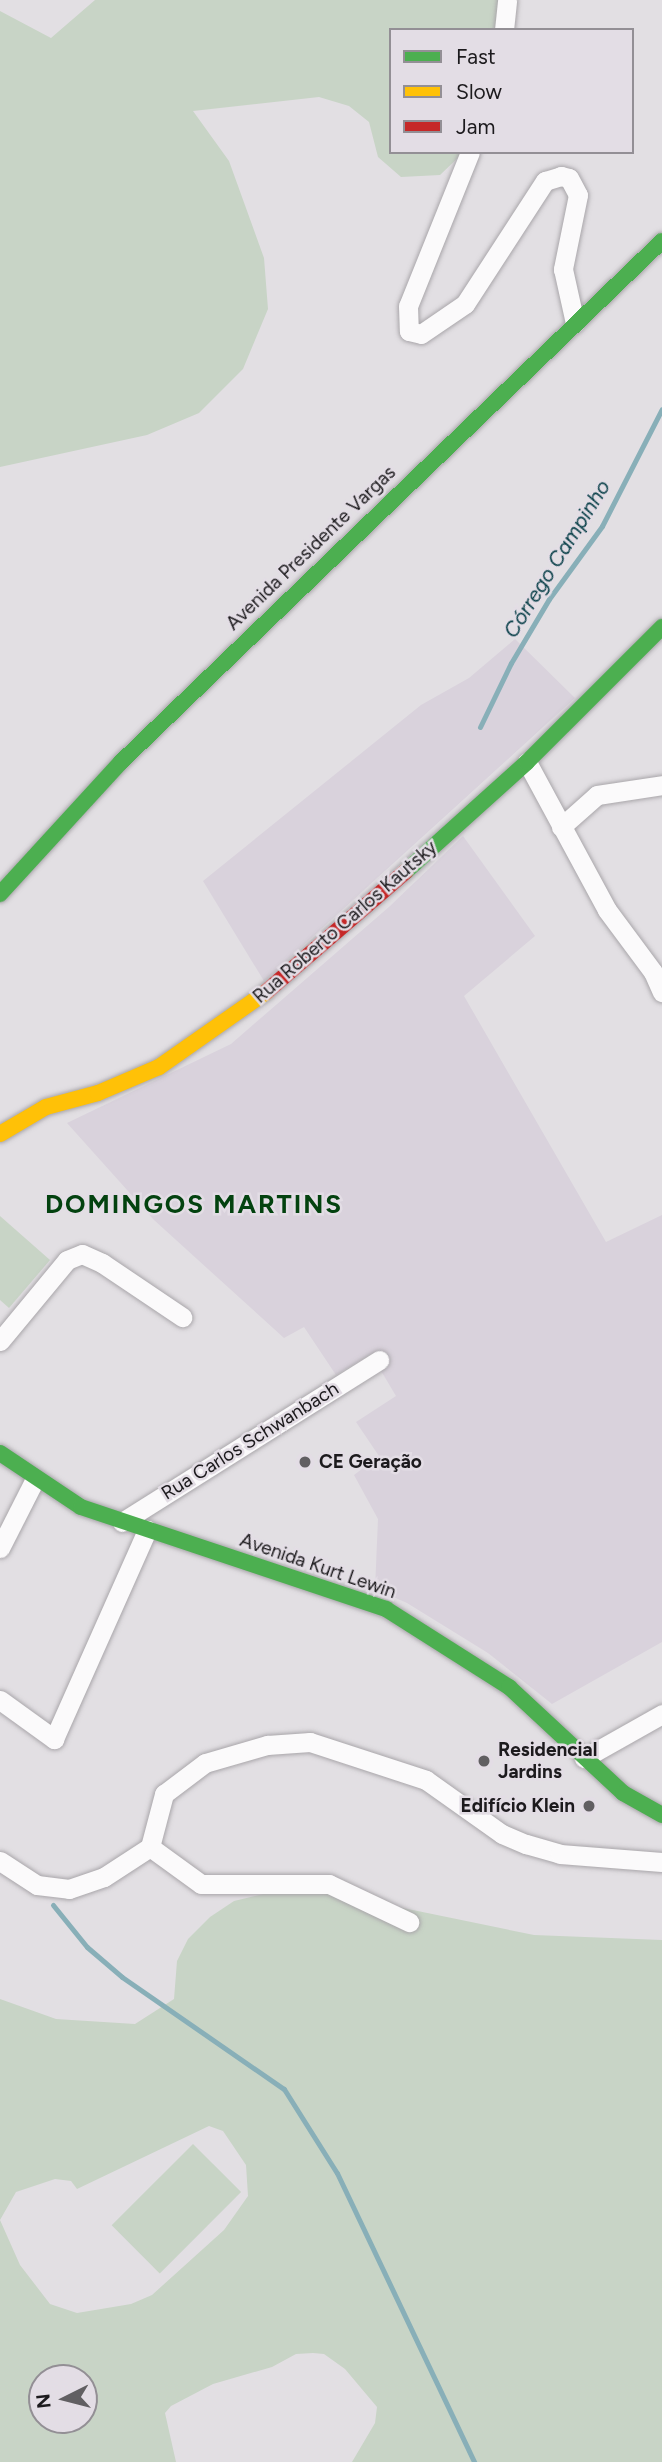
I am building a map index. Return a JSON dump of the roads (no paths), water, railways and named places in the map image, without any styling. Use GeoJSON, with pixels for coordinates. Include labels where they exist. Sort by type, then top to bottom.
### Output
{"type":"FeatureCollection","features":[{"type":"Feature","properties":{"kind":"main road","name":"Avenida Presidente Vargas"},"geometry":{"type":"LineString","coordinates":[[0,894],[121,762],[662,241]]}},
{"type":"Feature","properties":{"kind":"main road","name":"Rua Roberto Carlos Kautsky"},"geometry":{"type":"LineString","coordinates":[[0,1135],[46,1107],[99,1093],[159,1067],[203,1040],[294,971],[527,762],[662,627]]}},
{"type":"Feature","properties":{"kind":"main road","name":"Avenida Kurt Lewin"},"geometry":{"type":"LineString","coordinates":[[0,1452],[34,1479],[81,1507],[386,1609],[509,1687],[623,1793],[662,1815]]}},
{"type":"Feature","properties":{"kind":"street"},"geometry":{"type":"LineString","coordinates":[[504,28],[508,0]]}},
{"type":"Feature","properties":{"kind":"street"},"geometry":{"type":"LineString","coordinates":[[469,154],[408,306],[409,331],[421,334],[465,304],[545,181],[561,176],[569,178],[578,195],[563,269],[575,323]]}},
{"type":"Feature","properties":{"kind":"street"},"geometry":{"type":"LineString","coordinates":[[527,762],[607,910],[653,972],[662,992]]}},
{"type":"Feature","properties":{"kind":"street"},"geometry":{"type":"LineString","coordinates":[[561,827],[597,795],[662,785]]}},
{"type":"Feature","properties":{"kind":"street"},"geometry":{"type":"LineString","coordinates":[[0,1341],[67,1259],[82,1254],[102,1263],[182,1317]]}},
{"type":"Feature","properties":{"kind":"street","name":"Rua Carlos Schwanbach"},"geometry":{"type":"LineString","coordinates":[[122,1522],[379,1360]]}},
{"type":"Feature","properties":{"kind":"street"},"geometry":{"type":"LineString","coordinates":[[0,1548],[34,1479]]}},
{"type":"Feature","properties":{"kind":"street"},"geometry":{"type":"LineString","coordinates":[[0,1700],[54,1739],[147,1530]]}},
{"type":"Feature","properties":{"kind":"street"},"geometry":{"type":"LineString","coordinates":[[584,1758],[662,1714]]}},
{"type":"Feature","properties":{"kind":"street"},"geometry":{"type":"LineString","coordinates":[[0,1861],[37,1885],[69,1889],[104,1877],[150,1847],[164,1794],[205,1763],[267,1745],[310,1742],[426,1780],[502,1834],[526,1844],[560,1854],[661,1859]]}},
{"type":"Feature","properties":{"kind":"street"},"geometry":{"type":"LineString","coordinates":[[150,1847],[201,1884],[330,1884],[409,1922]]}},
{"type":"Feature","properties":{"kind":"waterway","name":"Córrego Campinho"},"geometry":{"type":"LineString","coordinates":[[480,727],[511,663],[549,599],[602,526],[662,409]]}},
{"type":"Feature","properties":{"kind":"waterway"},"geometry":{"type":"LineString","coordinates":[[53,1905],[87,1947],[122,1977],[284,2089],[337,2173],[474,2462]]}},
{"type":"Feature","properties":{"kind":"place","name":"CE Geração"},"geometry":{"type":"Point","coordinates":[305,1462]}},
{"type":"Feature","properties":{"kind":"place","name":"Residencial Jardins"},"geometry":{"type":"Point","coordinates":[484,1761]}},
{"type":"Feature","properties":{"kind":"place","name":"Edifício Klein"},"geometry":{"type":"Point","coordinates":[589,1806]}},
{"type":"Feature","properties":{"kind":"district","name":"DOMINGOS MARTINS"},"geometry":{"type":"Point","coordinates":[194,1205]}}]}
